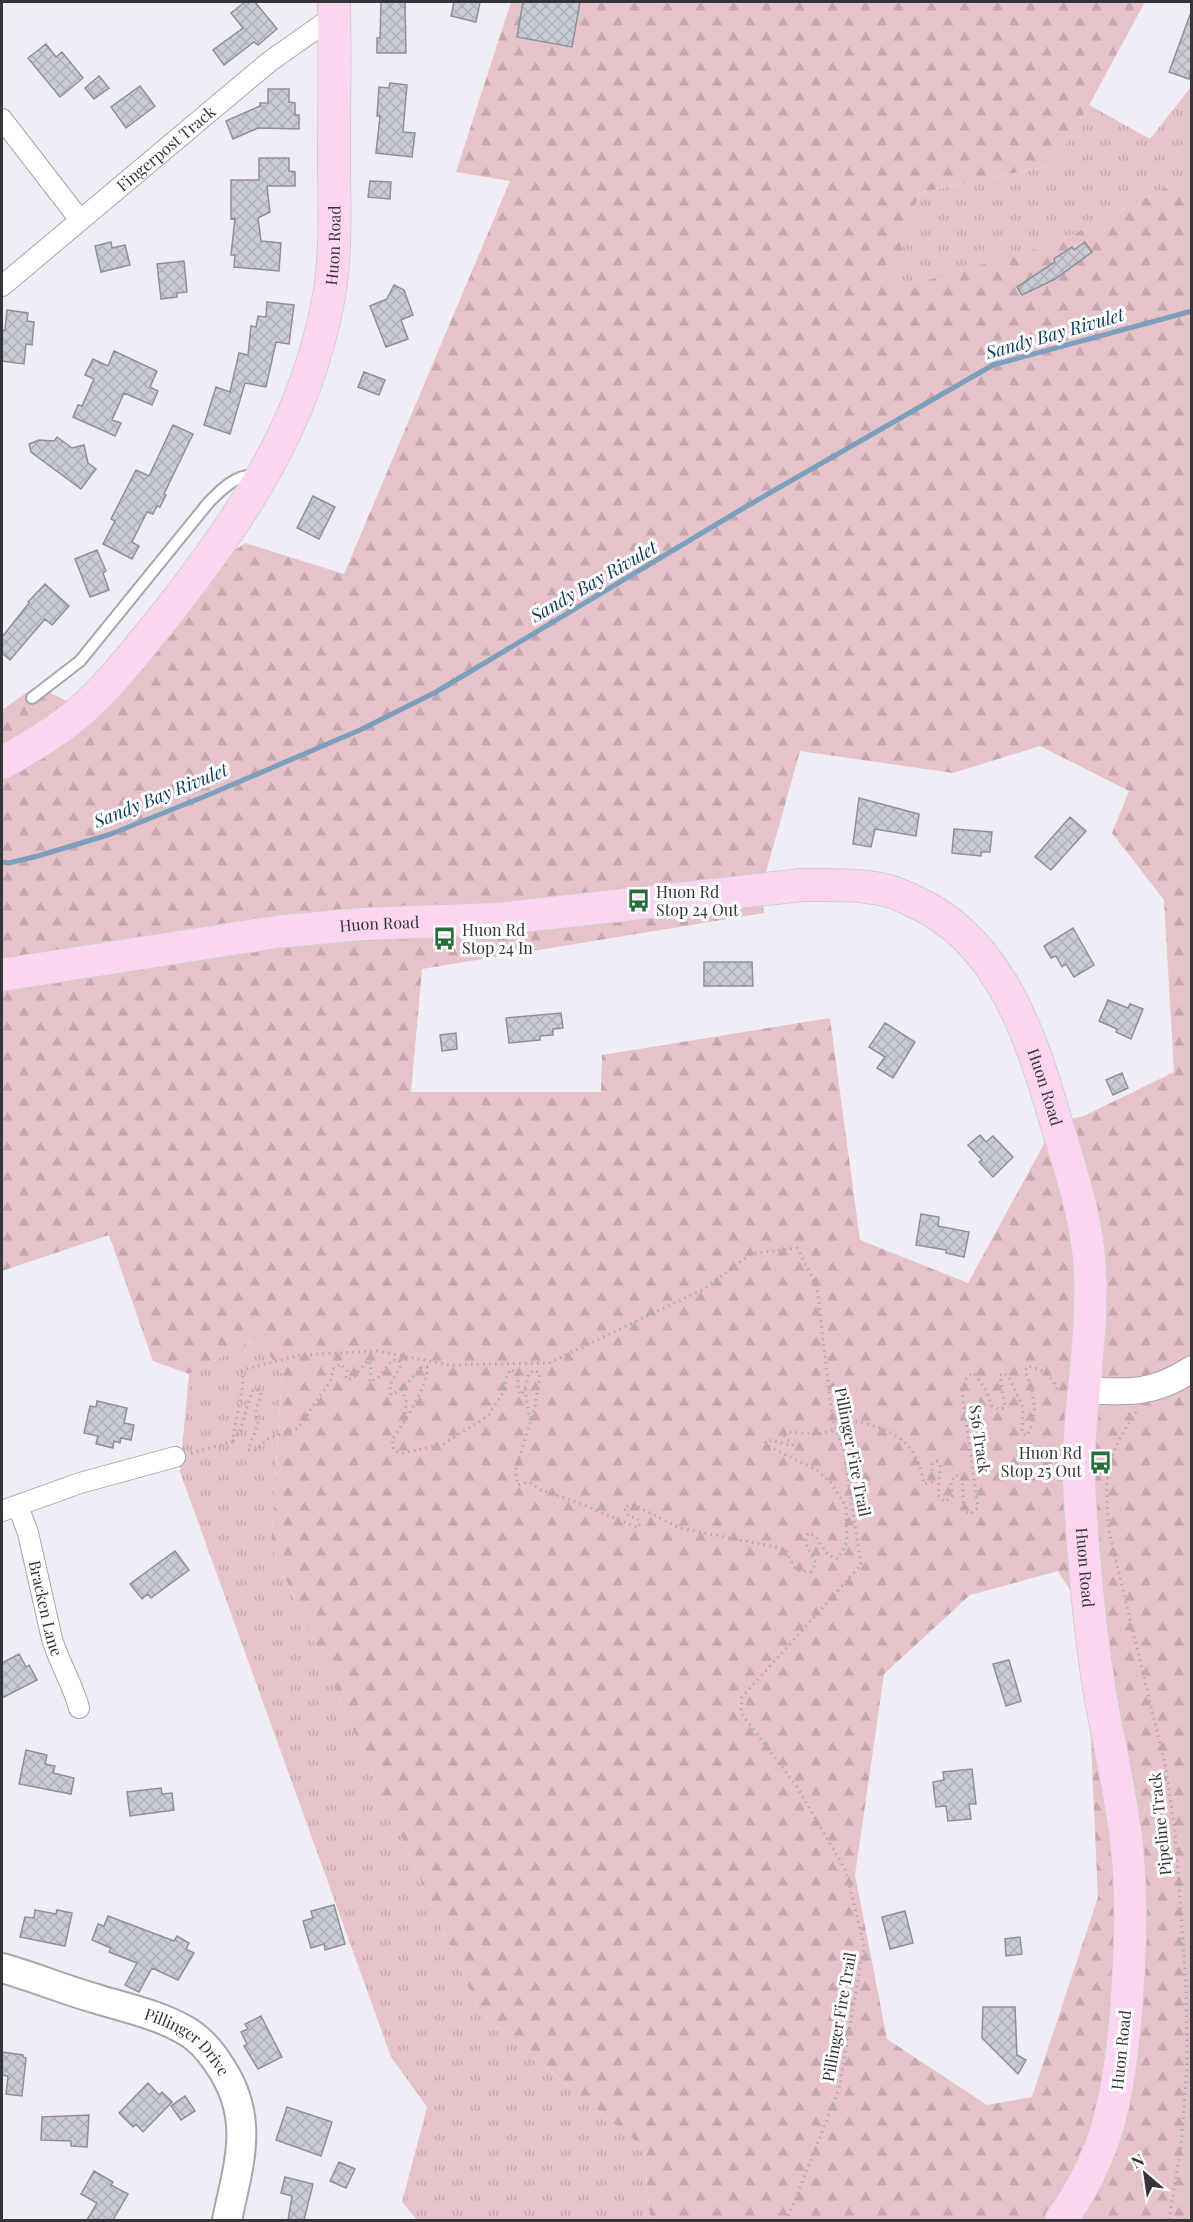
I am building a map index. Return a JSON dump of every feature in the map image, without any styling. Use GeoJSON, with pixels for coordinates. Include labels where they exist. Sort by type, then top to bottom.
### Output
{"type":"FeatureCollection","features":[{"type":"Feature","properties":{"kind":"main road","name":"Huon Road"},"geometry":{"type":"LineString","coordinates":[[2,763],[83,709],[112,681],[193,580],[231,528],[263,476],[292,416],[312,363],[328,299],[334,213],[334,9]]}},
{"type":"Feature","properties":{"kind":"main road","name":"Huon Road"},"geometry":{"type":"LineString","coordinates":[[2,975],[287,931],[362,924],[498,919],[802,885],[851,885],[889,891],[924,906],[960,932],[974,946],[1004,988],[1027,1035],[1041,1071],[1069,1163],[1088,1247],[1090,1308],[1072,1393],[1079,1451],[1082,1535],[1090,1622],[1127,1847],[1130,1942],[1120,2074],[1110,2121],[1091,2171],[1077,2199],[1061,2220]]}},
{"type":"Feature","properties":{"kind":"main road","name":"Pillinger Drive"},"geometry":{"type":"LineString","coordinates":[[2,1968],[153,2016],[184,2030],[205,2046],[237,2095],[241,2115],[242,2138],[239,2162],[227,2220]]}},
{"type":"Feature","properties":{"kind":"street","name":"Fingerpost Track"},"geometry":{"type":"LineString","coordinates":[[2,286],[334,9]]}},
{"type":"Feature","properties":{"kind":"street"},"geometry":{"type":"LineString","coordinates":[[2,118],[81,220]]}},
{"type":"Feature","properties":{"kind":"street"},"geometry":{"type":"LineString","coordinates":[[1072,1393],[1154,1389],[1173,1381],[1191,1369]]}},
{"type":"Feature","properties":{"kind":"street","name":"Bracken Lane"},"geometry":{"type":"LineString","coordinates":[[79,1708],[75,1693],[54,1646],[28,1533],[10,1508],[80,1483],[175,1457]]}},
{"type":"Feature","properties":{"kind":"lane"},"geometry":{"type":"LineString","coordinates":[[32,698],[80,661],[209,502],[224,488],[249,475],[263,476]]}},
{"type":"Feature","properties":{"kind":"path","name":"Pillinger Fire Trail"},"geometry":{"type":"LineString","coordinates":[[232,1442],[243,1385],[242,1370],[301,1355],[378,1351],[449,1365],[549,1363],[704,1289],[751,1254],[797,1248],[817,1287],[832,1417],[844,1452],[861,1565],[742,1697],[741,1713],[797,1787],[846,1871],[864,1946],[839,2089],[787,2220]]}},
{"type":"Feature","properties":{"kind":"path"},"geometry":{"type":"LineString","coordinates":[[175,1457],[232,1442],[240,1431],[252,1391],[255,1389],[261,1391],[256,1408],[258,1424],[248,1450],[257,1450],[267,1439],[298,1428],[332,1380],[333,1369],[341,1364],[347,1371],[346,1379],[352,1379],[368,1360],[371,1365],[370,1382],[378,1378],[392,1360],[399,1360],[401,1365],[390,1385],[391,1395],[402,1389],[421,1368],[427,1367],[427,1375],[417,1401],[410,1408],[405,1421],[392,1439],[394,1451],[403,1453],[443,1444],[488,1416],[504,1391],[507,1375],[511,1369],[518,1376],[518,1390],[521,1395],[529,1373],[535,1370],[540,1374],[536,1407],[515,1471],[518,1485],[529,1482],[541,1490],[577,1502],[638,1528],[640,1523],[637,1518],[628,1516],[624,1508],[630,1505],[638,1507],[680,1528],[785,1549],[796,1570],[811,1572],[816,1563],[805,1543],[808,1533],[815,1536],[828,1555],[838,1558],[847,1542],[846,1506],[831,1483],[817,1470],[768,1446],[765,1441],[774,1439],[787,1445],[793,1445],[782,1434],[786,1432],[819,1434],[836,1428]]}},
{"type":"Feature","properties":{"kind":"path","name":"S56 Track"},"geometry":{"type":"LineString","coordinates":[[832,1417],[869,1424],[901,1440],[915,1456],[924,1484],[932,1482],[932,1464],[937,1461],[940,1466],[938,1495],[945,1502],[952,1496],[951,1481],[956,1475],[962,1478],[964,1511],[971,1514],[978,1507],[962,1393],[967,1377],[974,1373],[986,1390],[992,1406],[1000,1410],[1005,1407],[1000,1375],[1004,1373],[1009,1377],[1023,1407],[1022,1432],[1026,1436],[1030,1430],[1035,1408],[1032,1388],[1025,1371],[1028,1366],[1047,1374],[1056,1385],[1072,1393]]}},
{"type":"Feature","properties":{"kind":"path"},"geometry":{"type":"LineString","coordinates":[[402,1389],[406,1401],[405,1421]]}},
{"type":"Feature","properties":{"kind":"path"},"geometry":{"type":"LineString","coordinates":[[525,1389],[530,1423]]}},
{"type":"Feature","properties":{"kind":"path","name":"Pipeline Track"},"geometry":{"type":"LineString","coordinates":[[1154,1389],[1115,1446],[1108,1466],[1106,1492],[1109,1532],[1165,1764],[1175,1831],[1186,1984],[1187,2067],[1181,2146],[1169,2220]]}},
{"type":"Feature","properties":{"kind":"green space"},"geometry":{"type":"Polygon","coordinates":[[[511,2],[1145,2],[1089,105],[1053,165],[919,193],[890,291],[1056,243],[1191,175],[1191,2220],[650,2220],[644,2148],[480,2013],[271,1546],[282,1374],[257,1337],[189,1374],[153,1361],[109,1235],[2,1271],[2,710],[36,686],[83,709],[193,580],[245,543],[344,574],[510,181],[456,172],[511,2]],[[1040,746],[953,773],[800,751],[761,890],[764,913],[422,969],[411,1092],[601,1092],[602,1055],[830,1018],[860,1240],[968,1283],[1056,1122],[1084,1116],[1174,1072],[1164,900],[1112,833],[1129,791],[1040,746]],[[1058,1571],[970,1595],[884,1674],[855,1875],[887,2039],[987,2105],[1032,2097],[1098,1897],[1090,1721],[1090,1622],[1058,1571]]]}},
{"type":"Feature","properties":{"kind":"green space"},"geometry":{"type":"Polygon","coordinates":[[[1191,87],[1191,175],[1056,243],[889,292],[919,193],[1053,165],[1089,105],[1150,139],[1191,87]]]}},
{"type":"Feature","properties":{"kind":"green space"},"geometry":{"type":"Polygon","coordinates":[[[257,1337],[282,1374],[271,1546],[480,2013],[644,2148],[650,2220],[417,2220],[402,2202],[427,2107],[391,2057],[180,1472],[189,1374],[257,1337]]]}},
{"type":"Feature","properties":{"kind":"building"},"geometry":{"type":"Polygon","coordinates":[[[245,2],[255,2],[277,29],[258,45],[254,42],[224,65],[213,50],[243,28],[231,13],[245,2]]]}},
{"type":"Feature","properties":{"kind":"building"},"geometry":{"type":"Polygon","coordinates":[[[381,2],[405,2],[406,53],[377,53],[377,38],[380,38],[381,2]]]}},
{"type":"Feature","properties":{"kind":"building"},"geometry":{"type":"Polygon","coordinates":[[[454,2],[480,2],[476,22],[451,16],[454,2]]]}},
{"type":"Feature","properties":{"kind":"building"},"geometry":{"type":"Polygon","coordinates":[[[523,2],[580,2],[572,47],[517,37],[523,2]]]}},
{"type":"Feature","properties":{"kind":"building"},"geometry":{"type":"Polygon","coordinates":[[[1190,15],[1191,71],[1189,79],[1169,72],[1190,15]]]}},
{"type":"Feature","properties":{"kind":"building"},"geometry":{"type":"Polygon","coordinates":[[[46,44],[56,57],[62,52],[83,78],[60,97],[28,58],[46,44]]]}},
{"type":"Feature","properties":{"kind":"building"},"geometry":{"type":"Polygon","coordinates":[[[99,76],[109,88],[94,99],[85,88],[99,76]]]}},
{"type":"Feature","properties":{"kind":"building"},"geometry":{"type":"Polygon","coordinates":[[[390,83],[407,85],[403,132],[415,133],[412,157],[376,153],[380,116],[377,116],[379,87],[389,88],[390,83]]]}},
{"type":"Feature","properties":{"kind":"building"},"geometry":{"type":"Polygon","coordinates":[[[140,86],[155,106],[126,128],[111,107],[140,86]]]}},
{"type":"Feature","properties":{"kind":"building"},"geometry":{"type":"Polygon","coordinates":[[[268,89],[289,89],[289,102],[295,103],[295,115],[299,115],[299,129],[258,128],[233,139],[226,121],[260,106],[260,103],[268,103],[268,89]]]}},
{"type":"Feature","properties":{"kind":"building"},"geometry":{"type":"Polygon","coordinates":[[[259,158],[289,158],[289,171],[295,172],[295,186],[267,186],[270,212],[258,218],[261,241],[281,243],[279,271],[234,267],[235,255],[231,255],[235,218],[231,219],[231,180],[259,180],[259,158]]]}},
{"type":"Feature","properties":{"kind":"building"},"geometry":{"type":"Polygon","coordinates":[[[370,181],[391,182],[390,199],[368,197],[370,181]]]}},
{"type":"Feature","properties":{"kind":"building"},"geometry":{"type":"Polygon","coordinates":[[[111,242],[112,248],[125,245],[130,265],[101,272],[95,246],[111,242]]]}},
{"type":"Feature","properties":{"kind":"building"},"geometry":{"type":"Polygon","coordinates":[[[1085,242],[1092,252],[1055,279],[1022,295],[1017,287],[1055,262],[1054,259],[1072,247],[1074,250],[1085,242]]]}},
{"type":"Feature","properties":{"kind":"building"},"geometry":{"type":"Polygon","coordinates":[[[184,261],[187,292],[177,293],[177,297],[161,299],[157,264],[184,261]]]}},
{"type":"Feature","properties":{"kind":"building"},"geometry":{"type":"Polygon","coordinates":[[[394,285],[404,290],[413,315],[401,320],[408,339],[386,347],[370,306],[387,299],[394,285]]]}},
{"type":"Feature","properties":{"kind":"building"},"geometry":{"type":"Polygon","coordinates":[[[267,302],[294,305],[289,344],[276,342],[266,387],[245,383],[230,434],[204,425],[216,387],[230,392],[239,353],[248,355],[251,326],[256,327],[258,316],[266,317],[267,302]]]}},
{"type":"Feature","properties":{"kind":"building"},"geometry":{"type":"Polygon","coordinates":[[[7,310],[28,313],[27,321],[34,322],[32,345],[26,344],[24,364],[2,361],[2,330],[5,330],[7,310]]]}},
{"type":"Feature","properties":{"kind":"building"},"geometry":{"type":"Polygon","coordinates":[[[114,351],[157,371],[150,387],[158,391],[152,405],[124,393],[112,420],[121,423],[115,436],[73,417],[78,405],[82,406],[94,379],[85,375],[93,359],[108,366],[114,351]]]}},
{"type":"Feature","properties":{"kind":"building"},"geometry":{"type":"Polygon","coordinates":[[[364,372],[385,380],[379,395],[358,387],[364,372]]]}},
{"type":"Feature","properties":{"kind":"building"},"geometry":{"type":"Polygon","coordinates":[[[173,425],[193,434],[160,507],[157,506],[153,514],[147,512],[132,542],[139,546],[132,559],[103,544],[115,521],[111,519],[136,470],[149,476],[173,425]]]}},
{"type":"Feature","properties":{"kind":"building"},"geometry":{"type":"Polygon","coordinates":[[[57,437],[72,448],[84,445],[88,463],[96,469],[81,489],[31,452],[29,444],[39,440],[54,441],[57,437]]]}},
{"type":"Feature","properties":{"kind":"building"},"geometry":{"type":"Polygon","coordinates":[[[313,496],[335,507],[319,539],[297,528],[313,496]]]}},
{"type":"Feature","properties":{"kind":"building"},"geometry":{"type":"Polygon","coordinates":[[[97,550],[106,571],[103,573],[109,590],[90,597],[75,559],[97,550]]]}},
{"type":"Feature","properties":{"kind":"building"},"geometry":{"type":"Polygon","coordinates":[[[45,584],[69,606],[52,625],[45,619],[10,660],[2,653],[2,637],[28,602],[45,584]]]}},
{"type":"Feature","properties":{"kind":"building"},"geometry":{"type":"Polygon","coordinates":[[[859,798],[919,814],[916,836],[875,829],[871,847],[853,844],[859,798]]]}},
{"type":"Feature","properties":{"kind":"building"},"geometry":{"type":"Polygon","coordinates":[[[1070,817],[1086,831],[1051,870],[1035,857],[1070,817]]]}},
{"type":"Feature","properties":{"kind":"building"},"geometry":{"type":"Polygon","coordinates":[[[954,829],[992,832],[990,852],[981,852],[981,856],[952,853],[954,829]]]}},
{"type":"Feature","properties":{"kind":"building"},"geometry":{"type":"Polygon","coordinates":[[[1073,928],[1094,965],[1074,977],[1066,964],[1062,967],[1056,956],[1051,958],[1044,946],[1073,928]]]}},
{"type":"Feature","properties":{"kind":"building"},"geometry":{"type":"Polygon","coordinates":[[[704,962],[752,962],[753,986],[704,986],[704,962]]]}},
{"type":"Feature","properties":{"kind":"building"},"geometry":{"type":"Polygon","coordinates":[[[1108,1000],[1128,1008],[1130,1004],[1143,1009],[1131,1039],[1116,1032],[1117,1029],[1099,1021],[1108,1000]]]}},
{"type":"Feature","properties":{"kind":"building"},"geometry":{"type":"Polygon","coordinates":[[[561,1013],[563,1028],[553,1029],[553,1035],[540,1036],[540,1040],[509,1043],[506,1018],[561,1013]]]}},
{"type":"Feature","properties":{"kind":"building"},"geometry":{"type":"Polygon","coordinates":[[[885,1023],[915,1042],[893,1078],[877,1068],[885,1057],[869,1047],[885,1023]]]}},
{"type":"Feature","properties":{"kind":"building"},"geometry":{"type":"Polygon","coordinates":[[[456,1033],[457,1049],[442,1051],[440,1035],[456,1033]]]}},
{"type":"Feature","properties":{"kind":"building"},"geometry":{"type":"Polygon","coordinates":[[[1122,1073],[1128,1088],[1113,1095],[1106,1080],[1122,1073]]]}},
{"type":"Feature","properties":{"kind":"building"},"geometry":{"type":"Polygon","coordinates":[[[980,1135],[986,1142],[993,1136],[1013,1157],[993,1177],[968,1145],[980,1135]]]}},
{"type":"Feature","properties":{"kind":"building"},"geometry":{"type":"Polygon","coordinates":[[[921,1214],[939,1217],[938,1226],[969,1232],[964,1257],[946,1253],[946,1250],[916,1245],[921,1214]]]}},
{"type":"Feature","properties":{"kind":"building"},"geometry":{"type":"Polygon","coordinates":[[[97,1401],[127,1408],[124,1423],[134,1425],[131,1440],[121,1438],[120,1443],[114,1441],[113,1448],[96,1444],[98,1436],[84,1433],[90,1406],[96,1407],[97,1401]]]}},
{"type":"Feature","properties":{"kind":"building"},"geometry":{"type":"Polygon","coordinates":[[[175,1551],[189,1570],[151,1598],[148,1594],[142,1599],[130,1584],[175,1551]]]}},
{"type":"Feature","properties":{"kind":"building"},"geometry":{"type":"Polygon","coordinates":[[[19,1654],[26,1667],[29,1665],[37,1680],[2,1698],[2,1663],[19,1654]]]}},
{"type":"Feature","properties":{"kind":"building"},"geometry":{"type":"Polygon","coordinates":[[[1009,1660],[1021,1701],[1006,1706],[993,1664],[1009,1660]]]}},
{"type":"Feature","properties":{"kind":"building"},"geometry":{"type":"Polygon","coordinates":[[[26,1750],[47,1755],[45,1764],[55,1766],[53,1773],[74,1778],[71,1794],[19,1784],[26,1750]]]}},
{"type":"Feature","properties":{"kind":"building"},"geometry":{"type":"Polygon","coordinates":[[[972,1769],[976,1804],[969,1804],[971,1819],[948,1821],[946,1806],[936,1807],[933,1782],[944,1780],[943,1772],[972,1769]]]}},
{"type":"Feature","properties":{"kind":"building"},"geometry":{"type":"Polygon","coordinates":[[[161,1788],[162,1794],[172,1793],[174,1810],[130,1816],[127,1792],[161,1788]]]}},
{"type":"Feature","properties":{"kind":"building"},"geometry":{"type":"Polygon","coordinates":[[[334,1905],[345,1944],[325,1950],[324,1944],[311,1948],[303,1921],[313,1918],[311,1911],[334,1905]]]}},
{"type":"Feature","properties":{"kind":"building"},"geometry":{"type":"Polygon","coordinates":[[[35,1910],[56,1914],[57,1910],[72,1913],[65,1946],[20,1937],[25,1917],[34,1918],[35,1910]]]}},
{"type":"Feature","properties":{"kind":"building"},"geometry":{"type":"Polygon","coordinates":[[[905,1911],[913,1943],[890,1949],[882,1917],[905,1911]]]}},
{"type":"Feature","properties":{"kind":"building"},"geometry":{"type":"Polygon","coordinates":[[[108,1916],[174,1941],[177,1936],[189,1943],[186,1949],[194,1953],[178,1980],[152,1968],[139,1992],[125,1985],[137,1963],[109,1952],[111,1948],[92,1940],[98,1924],[104,1926],[108,1916]]]}},
{"type":"Feature","properties":{"kind":"building"},"geometry":{"type":"Polygon","coordinates":[[[1020,1937],[1022,1954],[1006,1956],[1005,1939],[1020,1937]]]}},
{"type":"Feature","properties":{"kind":"building"},"geometry":{"type":"Polygon","coordinates":[[[983,2007],[1015,2007],[1017,2055],[1026,2060],[1018,2074],[982,2038],[983,2007]]]}},
{"type":"Feature","properties":{"kind":"building"},"geometry":{"type":"Polygon","coordinates":[[[261,2016],[282,2057],[258,2069],[244,2046],[247,2044],[241,2032],[248,2029],[245,2024],[261,2016]]]}},
{"type":"Feature","properties":{"kind":"building"},"geometry":{"type":"Polygon","coordinates":[[[2,2052],[23,2055],[26,2058],[22,2096],[6,2094],[8,2076],[2,2075],[2,2052]]]}},
{"type":"Feature","properties":{"kind":"building"},"geometry":{"type":"Polygon","coordinates":[[[148,2083],[159,2095],[162,2092],[172,2102],[143,2132],[136,2124],[133,2127],[119,2113],[148,2083]]]}},
{"type":"Feature","properties":{"kind":"building"},"geometry":{"type":"Polygon","coordinates":[[[185,2096],[195,2111],[181,2120],[171,2106],[185,2096]]]}},
{"type":"Feature","properties":{"kind":"building"},"geometry":{"type":"Polygon","coordinates":[[[287,2107],[332,2122],[321,2156],[276,2140],[287,2107]]]}},
{"type":"Feature","properties":{"kind":"building"},"geometry":{"type":"Polygon","coordinates":[[[89,2115],[87,2147],[71,2146],[71,2141],[41,2140],[42,2117],[89,2115]]]}},
{"type":"Feature","properties":{"kind":"building"},"geometry":{"type":"Polygon","coordinates":[[[339,2162],[355,2169],[346,2188],[330,2181],[339,2162]]]}},
{"type":"Feature","properties":{"kind":"building"},"geometry":{"type":"Polygon","coordinates":[[[94,2171],[113,2182],[111,2185],[128,2194],[113,2220],[87,2220],[97,2203],[81,2194],[94,2171]]]}},
{"type":"Feature","properties":{"kind":"building"},"geometry":{"type":"Polygon","coordinates":[[[285,2177],[313,2184],[304,2220],[288,2220],[292,2196],[281,2193],[285,2177]]]}},
{"type":"Feature","properties":{"kind":"waterway","name":"Sandy Bay Rivulet"},"geometry":{"type":"LineString","coordinates":[[2,862],[9,863],[38,856],[111,834],[360,730],[436,692],[747,506],[993,365],[1192,311]]}},
{"type":"Feature","properties":{"kind":"place","name":"Huon Rd Stop 24 Out"},"geometry":{"type":"Point","coordinates":[638,901]}},
{"type":"Feature","properties":{"kind":"place","name":"Huon Rd Stop 24 In"},"geometry":{"type":"Point","coordinates":[444,939]}},
{"type":"Feature","properties":{"kind":"place","name":"Huon Rd Stop 25 Out"},"geometry":{"type":"Point","coordinates":[1100,1462]}}]}
